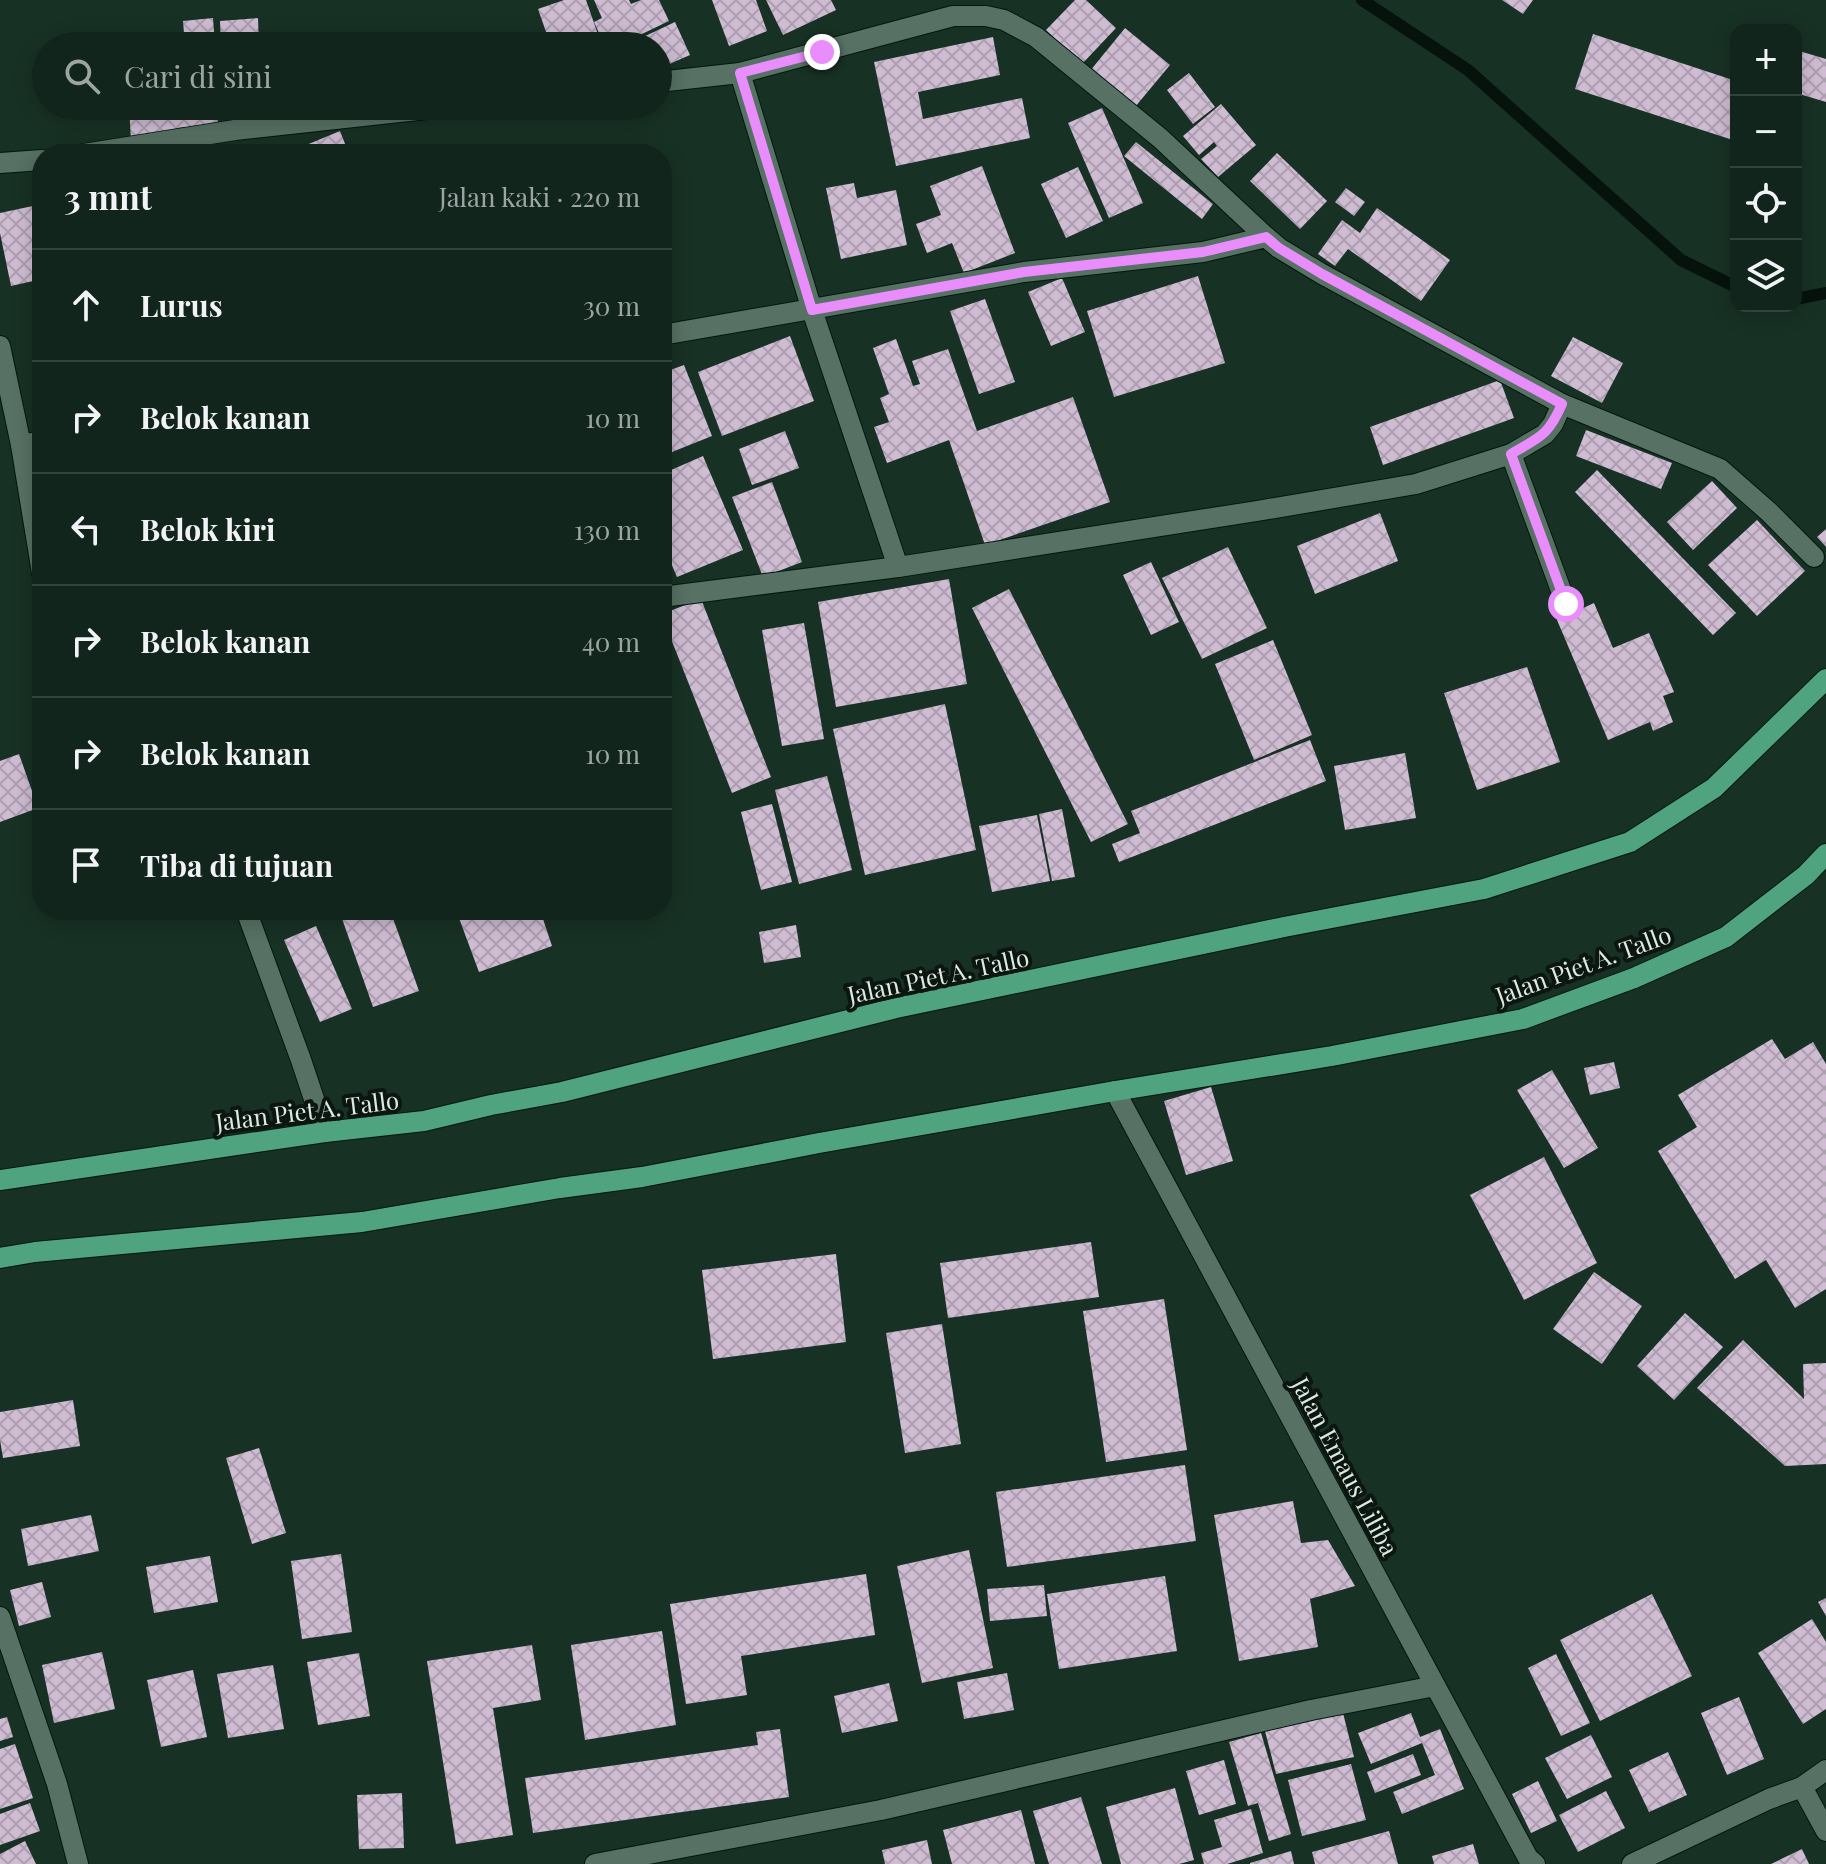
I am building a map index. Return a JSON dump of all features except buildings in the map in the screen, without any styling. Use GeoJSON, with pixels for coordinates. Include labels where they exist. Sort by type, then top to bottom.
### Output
{"type":"FeatureCollection","features":[{"type":"Feature","properties":{"kind":"main road","name":"Jalan Piet A. Tallo"},"geometry":{"type":"LineString","coordinates":[[0,1180],[325,1132],[424,1121],[562,1092],[896,1008],[1284,927],[1484,889],[1630,842],[1714,788],[1826,679]]}},
{"type":"Feature","properties":{"kind":"main road","name":"Jalan Piet A. Tallo"},"geometry":{"type":"LineString","coordinates":[[0,1258],[35,1252],[362,1222],[642,1177],[1115,1091],[1332,1056],[1523,1019],[1634,978],[1726,937],[1806,875],[1826,854]]}},
{"type":"Feature","properties":{"kind":"street"},"geometry":{"type":"LineString","coordinates":[[672,80],[740,73],[953,16],[986,16],[1004,20],[1036,37],[1160,138],[1279,248],[1562,404],[1720,469],[1814,557]]}},
{"type":"Feature","properties":{"kind":"street"},"geometry":{"type":"LineString","coordinates":[[740,73],[812,310],[898,567]]}},
{"type":"Feature","properties":{"kind":"street"},"geometry":{"type":"LineString","coordinates":[[147,144],[326,120]]}},
{"type":"Feature","properties":{"kind":"street"},"geometry":{"type":"LineString","coordinates":[[0,163],[32,161]]}},
{"type":"Feature","properties":{"kind":"street"},"geometry":{"type":"LineString","coordinates":[[672,333],[1024,272],[1203,252],[1266,237]]}},
{"type":"Feature","properties":{"kind":"street"},"geometry":{"type":"LineString","coordinates":[[0,346],[32,443]]}},
{"type":"Feature","properties":{"kind":"street"},"geometry":{"type":"LineString","coordinates":[[672,596],[898,567],[1416,484],[1511,454],[1545,434],[1562,404]]}},
{"type":"Feature","properties":{"kind":"street"},"geometry":{"type":"LineString","coordinates":[[1511,454],[1566,604]]}},
{"type":"Feature","properties":{"kind":"street"},"geometry":{"type":"LineString","coordinates":[[250,920],[325,1132]]}},
{"type":"Feature","properties":{"kind":"street","name":"Jalan Emaus Liliba"},"geometry":{"type":"LineString","coordinates":[[1115,1091],[1528,1858],[1535,1864]]}},
{"type":"Feature","properties":{"kind":"street"},"geometry":{"type":"LineString","coordinates":[[0,1617],[57,1784],[78,1864]]}},
{"type":"Feature","properties":{"kind":"street"},"geometry":{"type":"LineString","coordinates":[[595,1864],[881,1810],[1311,1710],[1435,1686]]}},
{"type":"Feature","properties":{"kind":"street"},"geometry":{"type":"LineString","coordinates":[[1632,1864],[1769,1799],[1802,1787],[1826,1770]]}},
{"type":"Feature","properties":{"kind":"street"},"geometry":{"type":"LineString","coordinates":[[1802,1787],[1826,1831]]}},
{"type":"Feature","properties":{"kind":"waterway"},"geometry":{"type":"LineString","coordinates":[[1362,0],[1468,70],[1681,260],[1730,284]]}},
{"type":"Feature","properties":{"kind":"waterway"},"geometry":{"type":"LineString","coordinates":[[1802,298],[1826,293]]}},
{"type":"Feature","properties":{"kind":"route"},"geometry":{"type":"LineString","coordinates":[[822,52],[740,73],[812,310],[1024,272],[1203,252],[1266,237],[1322,274],[1562,404],[1545,434],[1511,454],[1566,604]]}}]}
